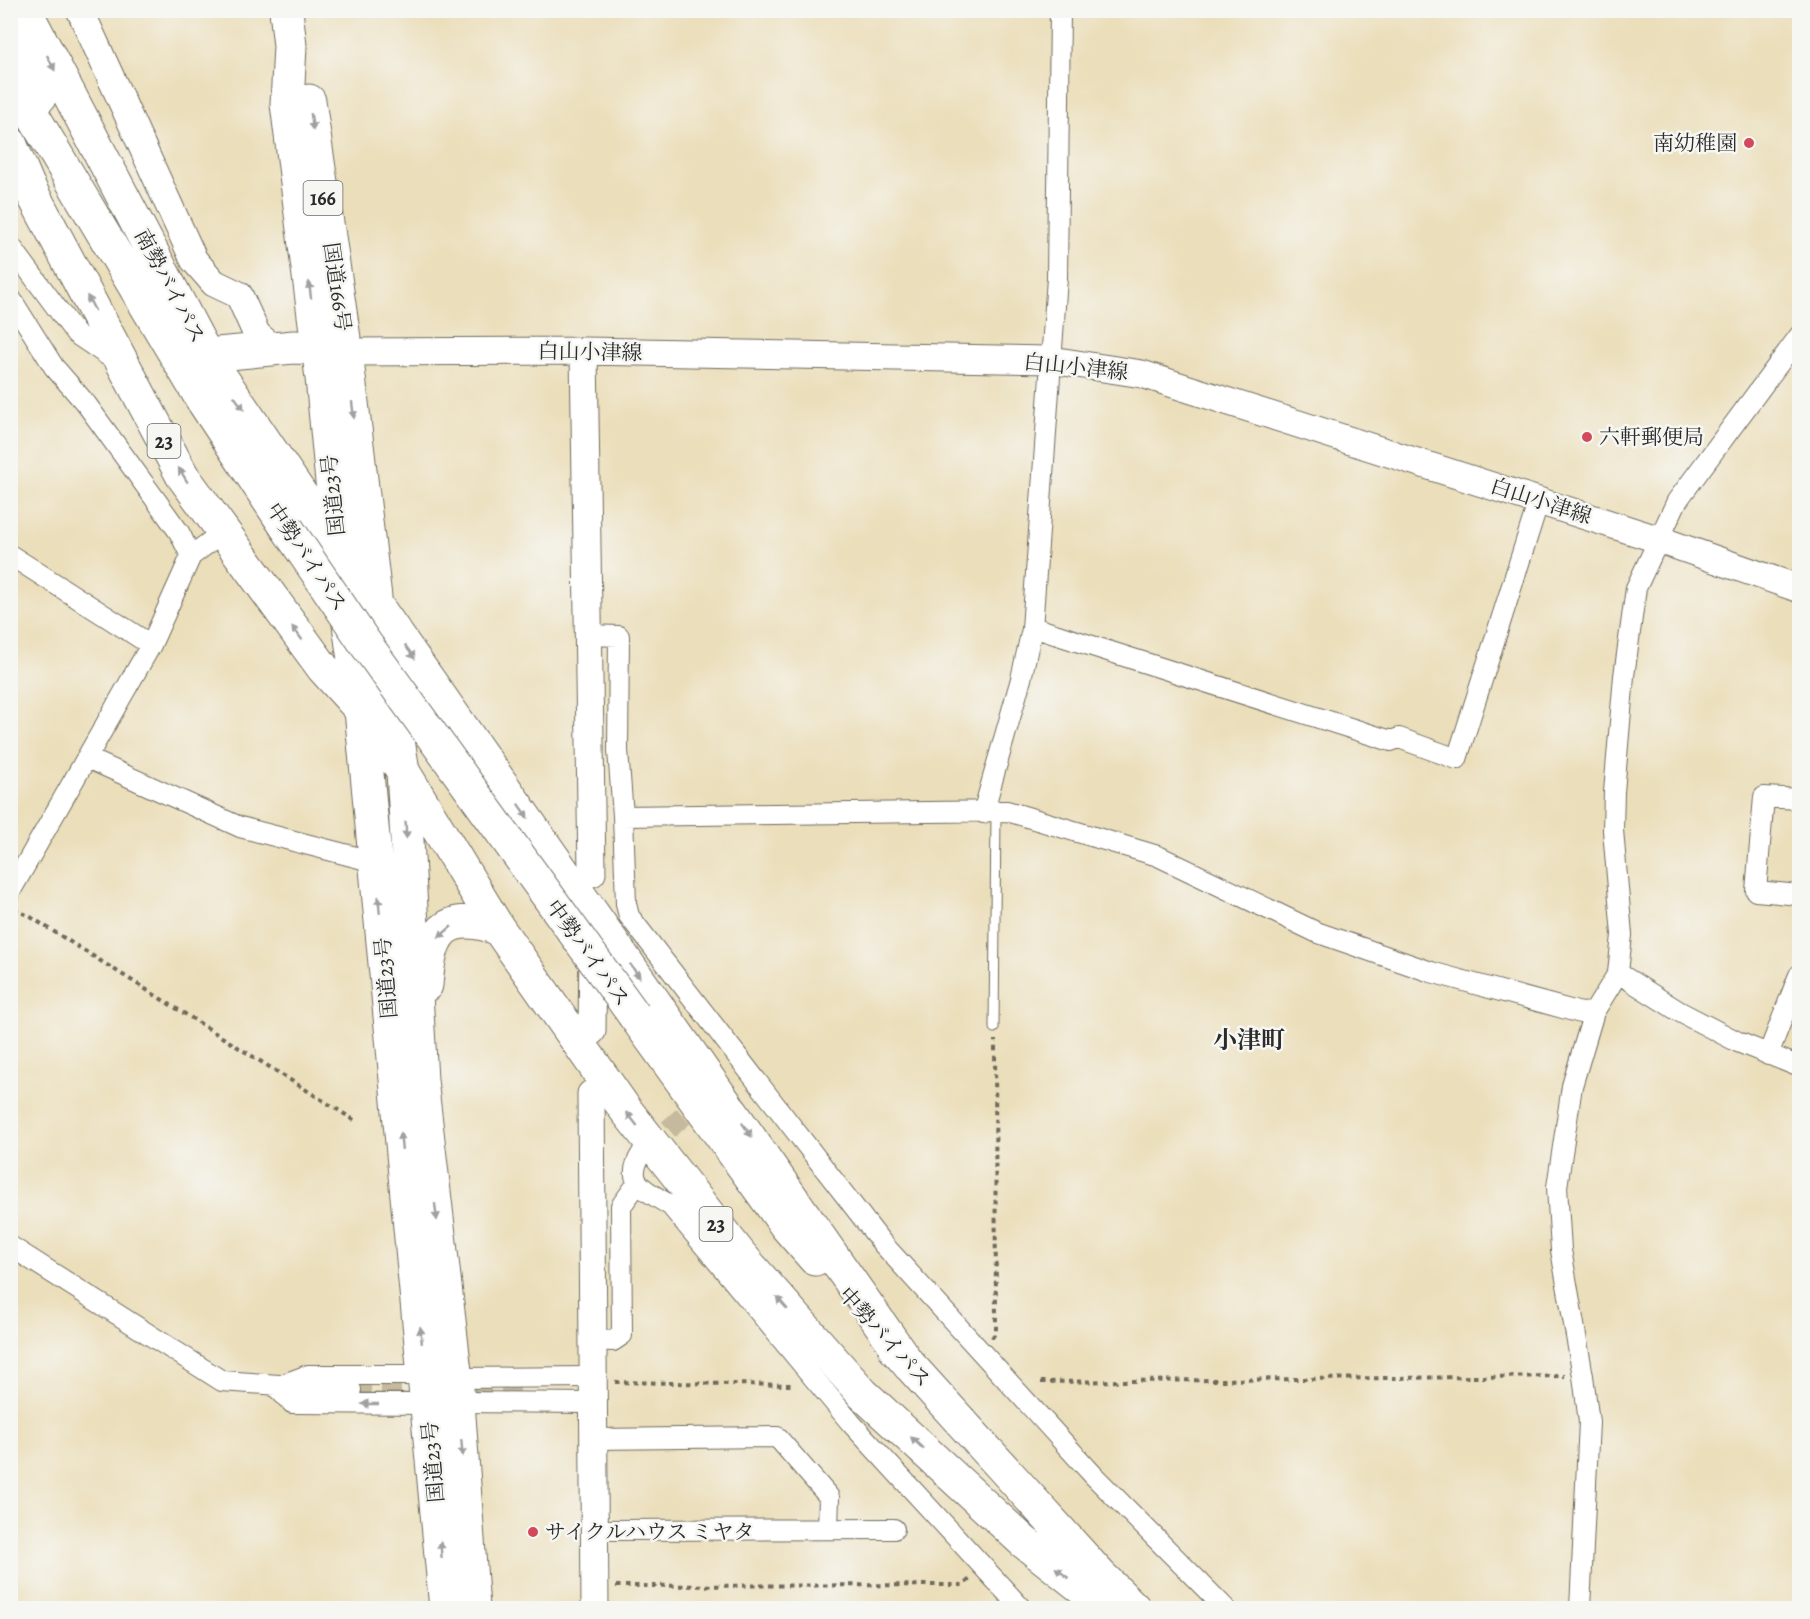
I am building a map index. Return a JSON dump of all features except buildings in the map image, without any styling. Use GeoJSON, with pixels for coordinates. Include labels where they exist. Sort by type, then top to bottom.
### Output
{"type":"FeatureCollection","features":[{"type":"Feature","properties":{"kind":"highway","name":"南勢バイパス"},"geometry":{"type":"LineString","coordinates":[[25,10],[214,355],[339,547]]}},
{"type":"Feature","properties":{"kind":"highway","name":"国道166号"},"geometry":{"type":"LineString","coordinates":[[286,10],[290,46],[287,104],[332,350]]}},
{"type":"Feature","properties":{"kind":"highway","name":"中勢バイパス"},"geometry":{"type":"LineString","coordinates":[[10,33],[110,246]]}},
{"type":"Feature","properties":{"kind":"highway","name":"中勢バイパス"},"geometry":{"type":"LineString","coordinates":[[10,78],[203,401],[287,528],[365,643],[787,1227],[1100,1575],[1134,1608]]}},
{"type":"Feature","properties":{"kind":"highway","name":"23"},"geometry":{"type":"LineString","coordinates":[[10,143],[28,185],[182,475],[323,668],[361,710],[403,771],[498,928],[625,1109],[742,1257],[864,1394],[1024,1542],[1108,1608]]}},
{"type":"Feature","properties":{"kind":"highway"},"geometry":{"type":"LineString","coordinates":[[214,355],[275,349],[332,350]]}},
{"type":"Feature","properties":{"kind":"highway","name":"国道23号"},"geometry":{"type":"LineString","coordinates":[[332,350],[339,547],[361,710],[375,862],[442,1390],[473,1608]]}},
{"type":"Feature","properties":{"kind":"highway","name":"国道23号"},"geometry":{"type":"LineString","coordinates":[[332,350],[403,771],[442,1390],[446,1608]]}},
{"type":"Feature","properties":{"kind":"highway","name":"23"},"geometry":{"type":"LineString","coordinates":[[339,547],[376,605],[909,1365]]}},
{"type":"Feature","properties":{"kind":"highway","name":"23"},"geometry":{"type":"LineString","coordinates":[[323,668],[346,714],[372,823]]}},
{"type":"Feature","properties":{"kind":"highway"},"geometry":{"type":"LineString","coordinates":[[421,1080],[430,946],[444,929],[461,921],[474,920],[498,928]]}},
{"type":"Feature","properties":{"kind":"street"},"geometry":{"type":"LineString","coordinates":[[80,10],[194,260],[214,283],[239,295],[257,335],[275,349]]}},
{"type":"Feature","properties":{"kind":"street"},"geometry":{"type":"LineString","coordinates":[[989,812],[1032,629],[1057,278],[1060,10]]}},
{"type":"Feature","properties":{"kind":"street"},"geometry":{"type":"LineString","coordinates":[[10,245],[76,334],[125,368]]}},
{"type":"Feature","properties":{"kind":"street"},"geometry":{"type":"LineString","coordinates":[[10,297],[54,367],[87,405],[179,532],[191,556]]}},
{"type":"Feature","properties":{"kind":"street"},"geometry":{"type":"LineString","coordinates":[[214,355],[237,338],[248,312]]}},
{"type":"Feature","properties":{"kind":"street"},"geometry":{"type":"LineString","coordinates":[[1580,1608],[1589,1443],[1583,1376],[1561,1250],[1557,1187],[1572,1086],[1594,1012],[1618,973],[1622,935],[1613,811],[1624,676],[1636,588],[1657,538],[1698,470],[1800,335]]}},
{"type":"Feature","properties":{"kind":"street","name":"白山小津線"},"geometry":{"type":"LineString","coordinates":[[332,350],[584,351],[1051,360],[1142,374],[1657,538],[1800,589]]}},
{"type":"Feature","properties":{"kind":"street"},"geometry":{"type":"LineString","coordinates":[[584,351],[592,873]]}},
{"type":"Feature","properties":{"kind":"street"},"geometry":{"type":"LineString","coordinates":[[1032,629],[1042,630],[1391,741],[1399,738],[1457,759],[1539,501]]}},
{"type":"Feature","properties":{"kind":"street"},"geometry":{"type":"LineString","coordinates":[[10,892],[151,645],[191,556],[223,532]]}},
{"type":"Feature","properties":{"kind":"street"},"geometry":{"type":"LineString","coordinates":[[10,555],[151,645]]}},
{"type":"Feature","properties":{"kind":"street"},"geometry":{"type":"LineString","coordinates":[[587,635],[619,636],[618,750],[626,904],[629,916],[882,1243],[1095,1477],[1225,1608]]}},
{"type":"Feature","properties":{"kind":"street"},"geometry":{"type":"LineString","coordinates":[[87,758],[240,827],[375,862]]}},
{"type":"Feature","properties":{"kind":"street"},"geometry":{"type":"LineString","coordinates":[[1800,800],[1764,797],[1756,891],[1800,895]]}},
{"type":"Feature","properties":{"kind":"street"},"geometry":{"type":"LineString","coordinates":[[623,816],[1007,811],[1158,856],[1316,932],[1431,972],[1581,1013],[1594,1012]]}},
{"type":"Feature","properties":{"kind":"street"},"geometry":{"type":"LineString","coordinates":[[592,1031],[593,946]]}},
{"type":"Feature","properties":{"kind":"street"},"geometry":{"type":"LineString","coordinates":[[1618,973],[1680,1012],[1768,1055],[1800,1067]]}},
{"type":"Feature","properties":{"kind":"street"},"geometry":{"type":"LineString","coordinates":[[1768,1055],[1799,975]]}},
{"type":"Feature","properties":{"kind":"street"},"geometry":{"type":"LineString","coordinates":[[723,1081],[741,1063]]}},
{"type":"Feature","properties":{"kind":"street"},"geometry":{"type":"LineString","coordinates":[[591,1094],[595,1597]]}},
{"type":"Feature","properties":{"kind":"street"},"geometry":{"type":"LineString","coordinates":[[642,1153],[634,1165],[633,1174],[637,1184],[671,1206],[851,1423],[1021,1608]]}},
{"type":"Feature","properties":{"kind":"street"},"geometry":{"type":"LineString","coordinates":[[592,1340],[613,1341],[622,1335],[621,1206],[637,1184]]}},
{"type":"Feature","properties":{"kind":"street"},"geometry":{"type":"LineString","coordinates":[[10,1246],[222,1381],[276,1387],[351,1390]]}},
{"type":"Feature","properties":{"kind":"street"},"geometry":{"type":"LineString","coordinates":[[276,1387],[308,1375],[442,1390]]}},
{"type":"Feature","properties":{"kind":"street"},"geometry":{"type":"LineString","coordinates":[[276,1387],[292,1403],[442,1390],[592,1390]]}},
{"type":"Feature","properties":{"kind":"street"},"geometry":{"type":"LineString","coordinates":[[520,1389],[592,1390]]}},
{"type":"Feature","properties":{"kind":"street"},"geometry":{"type":"LineString","coordinates":[[593,1439],[777,1437],[829,1497],[828,1529]]}},
{"type":"Feature","properties":{"kind":"street"},"geometry":{"type":"LineString","coordinates":[[594,1530],[894,1529]]}},
{"type":"Feature","properties":{"kind":"lane"},"geometry":{"type":"LineString","coordinates":[[989,812],[994,1028]]}},
{"type":"Feature","properties":{"kind":"path"},"geometry":{"type":"LineString","coordinates":[[10,908],[29,916],[354,1120]]}},
{"type":"Feature","properties":{"kind":"path"},"geometry":{"type":"LineString","coordinates":[[982,1354],[996,1332],[994,1028]]}},
{"type":"Feature","properties":{"kind":"path"},"geometry":{"type":"LineString","coordinates":[[1041,1382],[1583,1376]]}},
{"type":"Feature","properties":{"kind":"path"},"geometry":{"type":"LineString","coordinates":[[592,1390],[606,1382],[790,1383]]}},
{"type":"Feature","properties":{"kind":"path"},"geometry":{"type":"LineString","coordinates":[[595,1597],[963,1585],[975,1574]]}},
{"type":"Feature","properties":{"kind":"tunnel"},"geometry":{"type":"LineString","coordinates":[[646,1149],[705,1097]]}},
{"type":"Feature","properties":{"kind":"tunnel"},"geometry":{"type":"LineString","coordinates":[[351,1390],[520,1389]]}},
{"type":"Feature","properties":{"kind":"place","name":"南幼稚園"},"geometry":{"type":"Point","coordinates":[1749,143]}},
{"type":"Feature","properties":{"kind":"place","name":"六軒郵便局"},"geometry":{"type":"Point","coordinates":[1587,437]}},
{"type":"Feature","properties":{"kind":"place","name":"サイクルハウス ミヤタ"},"geometry":{"type":"Point","coordinates":[533,1532]}},
{"type":"Feature","properties":{"kind":"district","name":"小津町"},"geometry":{"type":"Point","coordinates":[1249,1040]}}]}
